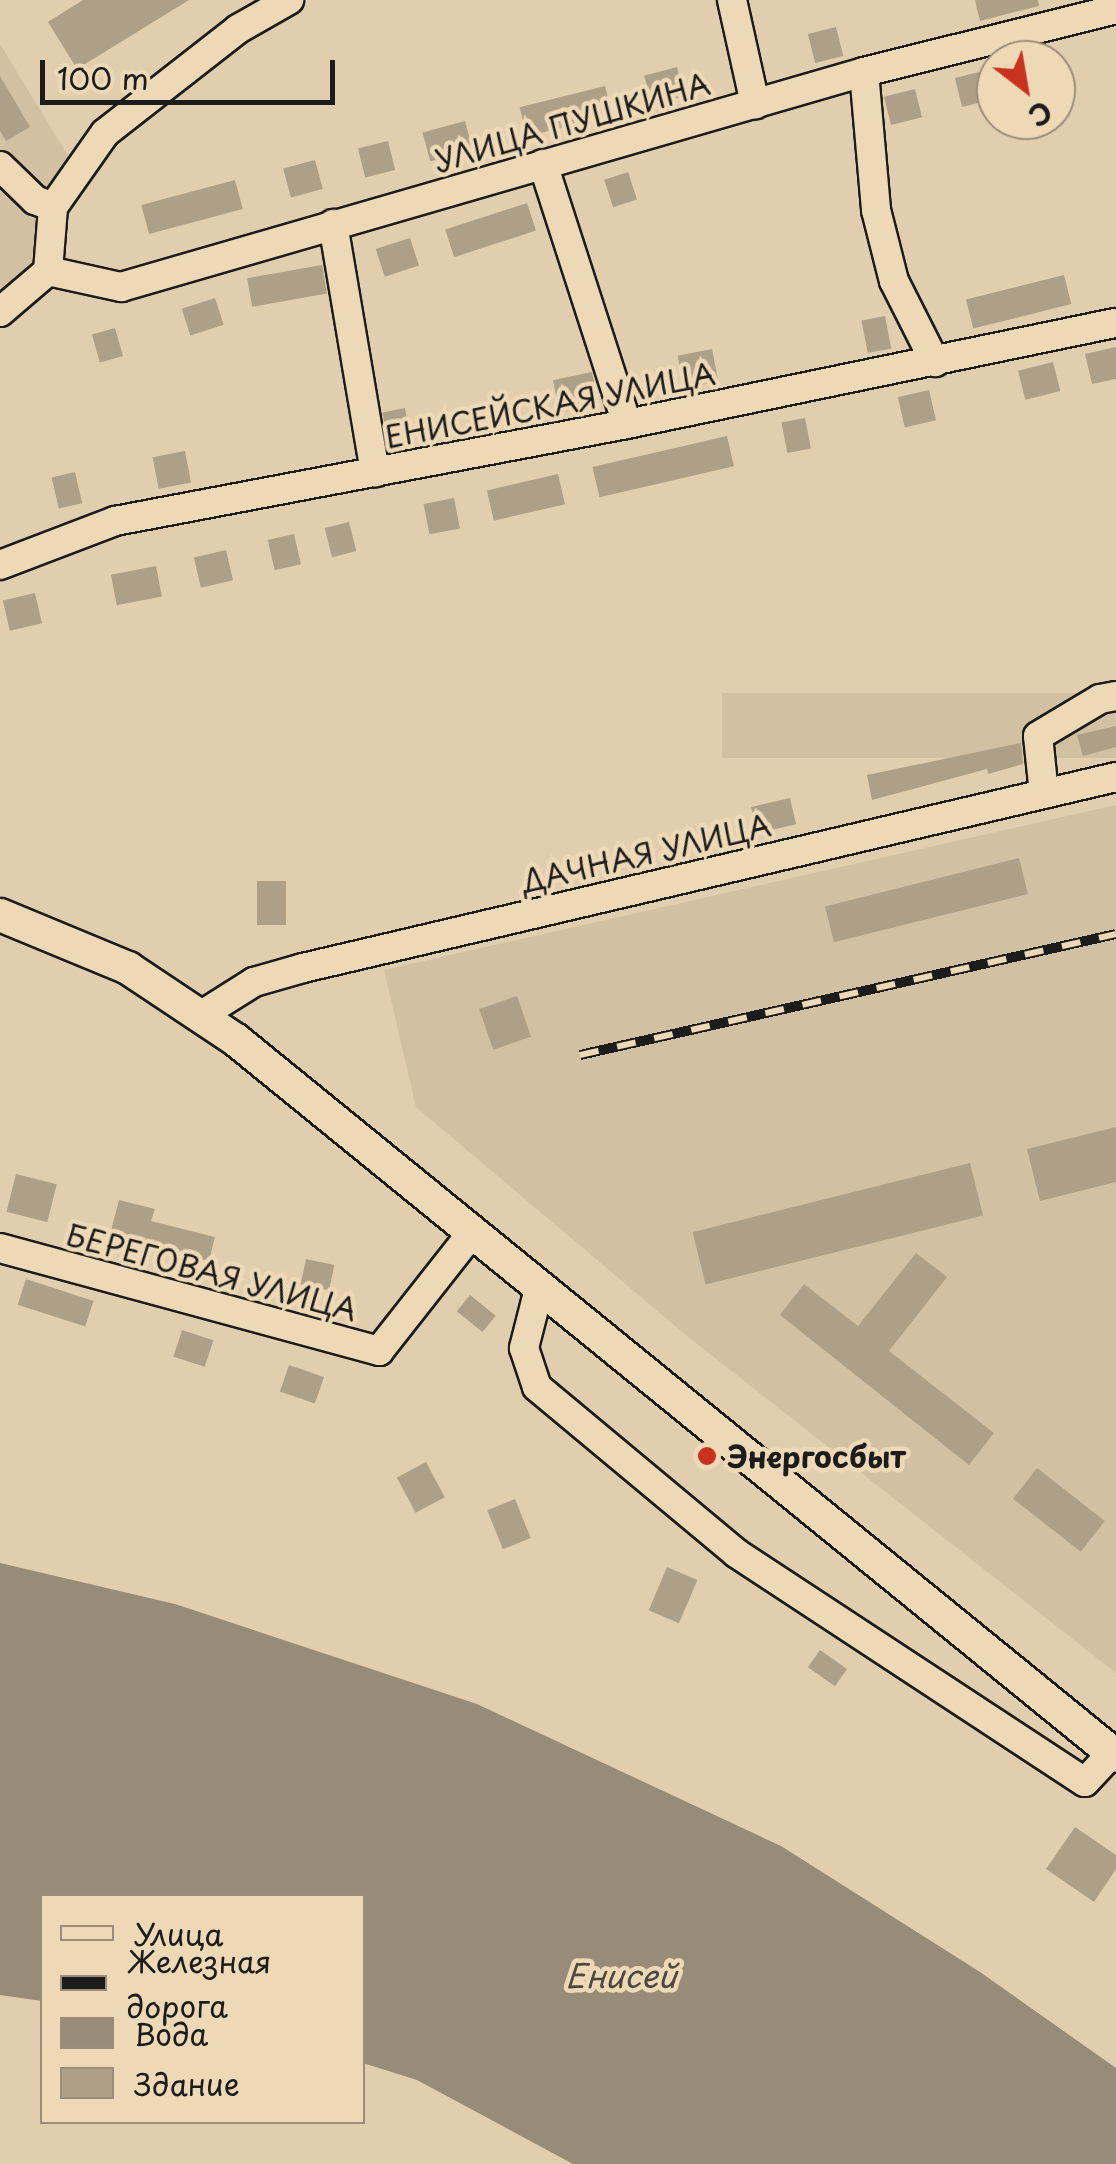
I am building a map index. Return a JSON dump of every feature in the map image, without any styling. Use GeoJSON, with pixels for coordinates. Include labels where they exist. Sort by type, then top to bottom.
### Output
{"type":"FeatureCollection","features":[{"type":"Feature","properties":{"kind":"main road"},"geometry":{"type":"LineString","coordinates":[[0,915],[128,968],[200,1016],[327,1111],[471,1234],[1114,1754]]}},
{"type":"Feature","properties":{"kind":"street"},"geometry":{"type":"LineString","coordinates":[[0,312],[48,271],[54,207],[105,133],[238,29],[289,0]]}},
{"type":"Feature","properties":{"kind":"street"},"geometry":{"type":"LineString","coordinates":[[732,0],[755,104]]}},
{"type":"Feature","properties":{"kind":"street","name":"УЛИЦА ПУШКИНА"},"geometry":{"type":"LineString","coordinates":[[48,271],[121,287],[864,72],[1116,9]]}},
{"type":"Feature","properties":{"kind":"street"},"geometry":{"type":"LineString","coordinates":[[864,72],[881,228],[894,282],[935,362]]}},
{"type":"Feature","properties":{"kind":"street"},"geometry":{"type":"LineString","coordinates":[[543,164],[627,424]]}},
{"type":"Feature","properties":{"kind":"street"},"geometry":{"type":"LineString","coordinates":[[0,166],[35,200],[54,207]]}},
{"type":"Feature","properties":{"kind":"street"},"geometry":{"type":"LineString","coordinates":[[333,224],[374,472]]}},
{"type":"Feature","properties":{"kind":"street","name":"ЕНИСЕЙСКАЯ УЛИЦА"},"geometry":{"type":"LineString","coordinates":[[0,565],[115,521],[627,424],[1116,323]]}},
{"type":"Feature","properties":{"kind":"street"},"geometry":{"type":"LineString","coordinates":[[1044,794],[1038,736],[1100,699],[1116,696]]}},
{"type":"Feature","properties":{"kind":"street","name":"ДАЧНАЯ УЛИЦА"},"geometry":{"type":"LineString","coordinates":[[200,1016],[254,982],[303,968],[1116,777]]}},
{"type":"Feature","properties":{"kind":"street","name":"БЕРЕГОВАЯ УЛИЦА"},"geometry":{"type":"LineString","coordinates":[[0,1248],[379,1351],[471,1234]]}},
{"type":"Feature","properties":{"kind":"street"},"geometry":{"type":"LineString","coordinates":[[539,1289],[524,1348],[537,1386],[721,1541],[1085,1782],[1114,1754]]}},
{"type":"Feature","properties":{"kind":"shaded area"},"geometry":{"type":"Polygon","coordinates":[[[0,44],[70,159],[41,266],[0,298],[0,44]]]}},
{"type":"Feature","properties":{"kind":"shaded area"},"geometry":{"type":"Polygon","coordinates":[[[722,693],[1116,693],[1116,758],[722,758],[722,693]]]}},
{"type":"Feature","properties":{"kind":"shaded area"},"geometry":{"type":"Polygon","coordinates":[[[1116,805],[1116,1673],[687,1336],[416,1107],[384,970],[1116,805]]]}},
{"type":"Feature","properties":{"kind":"water","name":"Енисей"},"geometry":{"type":"Polygon","coordinates":[[[0,1563],[175,1604],[477,1704],[781,1846],[980,1972],[1116,2068],[1116,2164],[573,2164],[417,2080],[365,2064],[365,1894],[40,1894],[40,2001],[0,1995],[0,1563]]]}},
{"type":"Feature","properties":{"kind":"building"},"geometry":{"type":"Polygon","coordinates":[[[83,0],[189,0],[77,69],[48,22],[83,0]]]}},
{"type":"Feature","properties":{"kind":"building"},"geometry":{"type":"Polygon","coordinates":[[[975,0],[1038,0],[1039,6],[980,21],[975,0]]]}},
{"type":"Feature","properties":{"kind":"building"},"geometry":{"type":"Polygon","coordinates":[[[836,27],[843,56],[815,63],[808,34],[836,27]]]}},
{"type":"Feature","properties":{"kind":"building"},"geometry":{"type":"Polygon","coordinates":[[[677,67],[685,96],[652,105],[644,76],[677,67]]]}},
{"type":"Feature","properties":{"kind":"building"},"geometry":{"type":"Polygon","coordinates":[[[976,73],[976,104],[962,107],[955,78],[976,73]]]}},
{"type":"Feature","properties":{"kind":"building"},"geometry":{"type":"Polygon","coordinates":[[[0,76],[30,127],[6,141],[0,131],[0,76]]]}},
{"type":"Feature","properties":{"kind":"building"},"geometry":{"type":"Polygon","coordinates":[[[605,86],[612,115],[527,136],[520,107],[605,86]]]}},
{"type":"Feature","properties":{"kind":"building"},"geometry":{"type":"Polygon","coordinates":[[[915,89],[922,117],[891,125],[884,97],[915,89]]]}},
{"type":"Feature","properties":{"kind":"building"},"geometry":{"type":"Polygon","coordinates":[[[465,121],[473,150],[430,161],[422,132],[465,121]]]}},
{"type":"Feature","properties":{"kind":"building"},"geometry":{"type":"Polygon","coordinates":[[[388,141],[395,170],[365,178],[358,148],[388,141]]]}},
{"type":"Feature","properties":{"kind":"building"},"geometry":{"type":"Polygon","coordinates":[[[315,160],[323,189],[291,198],[283,169],[315,160]]]}},
{"type":"Feature","properties":{"kind":"building"},"geometry":{"type":"Polygon","coordinates":[[[628,172],[637,200],[613,207],[604,180],[628,172]]]}},
{"type":"Feature","properties":{"kind":"building"},"geometry":{"type":"Polygon","coordinates":[[[235,180],[243,209],[149,234],[141,205],[235,180]]]}},
{"type":"Feature","properties":{"kind":"building"},"geometry":{"type":"Polygon","coordinates":[[[527,203],[536,231],[454,257],[445,230],[527,203]]]}},
{"type":"Feature","properties":{"kind":"building"},"geometry":{"type":"Polygon","coordinates":[[[410,238],[419,266],[385,277],[376,249],[410,238]]]}},
{"type":"Feature","properties":{"kind":"building"},"geometry":{"type":"Polygon","coordinates":[[[322,265],[327,294],[252,307],[247,278],[322,265]]]}},
{"type":"Feature","properties":{"kind":"building"},"geometry":{"type":"Polygon","coordinates":[[[1064,275],[1071,304],[973,329],[966,299],[1064,275]]]}},
{"type":"Feature","properties":{"kind":"building"},"geometry":{"type":"Polygon","coordinates":[[[215,298],[224,325],[190,335],[182,309],[215,298]]]}},
{"type":"Feature","properties":{"kind":"building"},"geometry":{"type":"Polygon","coordinates":[[[885,316],[891,348],[868,353],[861,321],[885,316]]]}},
{"type":"Feature","properties":{"kind":"building"},"geometry":{"type":"Polygon","coordinates":[[[115,328],[123,356],[100,362],[92,335],[115,328]]]}},
{"type":"Feature","properties":{"kind":"building"},"geometry":{"type":"Polygon","coordinates":[[[1116,347],[1116,379],[1092,384],[1085,354],[1116,347]]]}},
{"type":"Feature","properties":{"kind":"building"},"geometry":{"type":"Polygon","coordinates":[[[712,349],[718,381],[684,388],[678,356],[712,349]]]}},
{"type":"Feature","properties":{"kind":"building"},"geometry":{"type":"Polygon","coordinates":[[[1053,362],[1060,391],[1025,400],[1018,371],[1053,362]]]}},
{"type":"Feature","properties":{"kind":"building"},"geometry":{"type":"Polygon","coordinates":[[[592,372],[599,404],[560,413],[553,380],[592,372]]]}},
{"type":"Feature","properties":{"kind":"building"},"geometry":{"type":"Polygon","coordinates":[[[929,390],[936,420],[905,427],[898,397],[929,390]]]}},
{"type":"Feature","properties":{"kind":"building"},"geometry":{"type":"Polygon","coordinates":[[[405,408],[411,440],[389,445],[382,412],[405,408]]]}},
{"type":"Feature","properties":{"kind":"building"},"geometry":{"type":"Polygon","coordinates":[[[805,418],[811,448],[787,453],[781,423],[805,418]]]}},
{"type":"Feature","properties":{"kind":"building"},"geometry":{"type":"Polygon","coordinates":[[[727,436],[734,466],[600,497],[593,467],[727,436]]]}},
{"type":"Feature","properties":{"kind":"building"},"geometry":{"type":"Polygon","coordinates":[[[185,451],[191,482],[159,489],[153,457],[185,451]]]}},
{"type":"Feature","properties":{"kind":"building"},"geometry":{"type":"Polygon","coordinates":[[[75,472],[82,503],[59,509],[52,477],[75,472]]]}},
{"type":"Feature","properties":{"kind":"building"},"geometry":{"type":"Polygon","coordinates":[[[558,474],[565,504],[494,521],[487,490],[558,474]]]}},
{"type":"Feature","properties":{"kind":"building"},"geometry":{"type":"Polygon","coordinates":[[[454,498],[460,528],[429,534],[424,504],[454,498]]]}},
{"type":"Feature","properties":{"kind":"building"},"geometry":{"type":"Polygon","coordinates":[[[349,522],[356,551],[332,557],[325,528],[349,522]]]}},
{"type":"Feature","properties":{"kind":"building"},"geometry":{"type":"Polygon","coordinates":[[[294,534],[301,564],[275,570],[268,540],[294,534]]]}},
{"type":"Feature","properties":{"kind":"building"},"geometry":{"type":"Polygon","coordinates":[[[226,550],[233,580],[201,588],[194,557],[226,550]]]}},
{"type":"Feature","properties":{"kind":"building"},"geometry":{"type":"Polygon","coordinates":[[[156,566],[162,596],[117,605],[111,575],[156,566]]]}},
{"type":"Feature","properties":{"kind":"building"},"geometry":{"type":"Polygon","coordinates":[[[35,593],[42,623],[10,631],[3,600],[35,593]]]}},
{"type":"Feature","properties":{"kind":"building"},"geometry":{"type":"Polygon","coordinates":[[[1116,726],[1116,747],[1083,756],[1077,735],[1116,726]]]}},
{"type":"Feature","properties":{"kind":"building"},"geometry":{"type":"Polygon","coordinates":[[[1021,743],[1023,764],[988,774],[987,769],[872,800],[867,775],[1021,743]]]}},
{"type":"Feature","properties":{"kind":"building"},"geometry":{"type":"Polygon","coordinates":[[[790,798],[796,824],[757,833],[751,807],[790,798]]]}},
{"type":"Feature","properties":{"kind":"building"},"geometry":{"type":"Polygon","coordinates":[[[1019,858],[1028,894],[834,942],[825,906],[1019,858]]]}},
{"type":"Feature","properties":{"kind":"building"},"geometry":{"type":"Polygon","coordinates":[[[257,881],[286,881],[286,925],[257,925],[257,881]]]}},
{"type":"Feature","properties":{"kind":"building"},"geometry":{"type":"Polygon","coordinates":[[[517,996],[531,1037],[493,1050],[479,1009],[517,996]]]}},
{"type":"Feature","properties":{"kind":"building"},"geometry":{"type":"Polygon","coordinates":[[[1116,1127],[1116,1182],[1040,1201],[1027,1149],[1116,1127]]]}},
{"type":"Feature","properties":{"kind":"building"},"geometry":{"type":"Polygon","coordinates":[[[970,1163],[983,1215],[706,1285],[692,1232],[970,1163]]]}},
{"type":"Feature","properties":{"kind":"building"},"geometry":{"type":"Polygon","coordinates":[[[16,1174],[57,1184],[47,1222],[7,1212],[16,1174]]]}},
{"type":"Feature","properties":{"kind":"building"},"geometry":{"type":"Polygon","coordinates":[[[119,1200],[155,1209],[151,1221],[215,1237],[209,1261],[109,1238],[119,1200]]]}},
{"type":"Feature","properties":{"kind":"building"},"geometry":{"type":"Polygon","coordinates":[[[916,1253],[947,1277],[889,1351],[994,1433],[969,1465],[780,1315],[804,1284],[858,1326],[916,1253]]]}},
{"type":"Feature","properties":{"kind":"building"},"geometry":{"type":"Polygon","coordinates":[[[306,1259],[334,1265],[329,1290],[301,1284],[306,1259]]]}},
{"type":"Feature","properties":{"kind":"building"},"geometry":{"type":"Polygon","coordinates":[[[26,1279],[94,1301],[85,1327],[18,1305],[26,1279]]]}},
{"type":"Feature","properties":{"kind":"building"},"geometry":{"type":"Polygon","coordinates":[[[470,1295],[496,1316],[482,1332],[457,1311],[470,1295]]]}},
{"type":"Feature","properties":{"kind":"building"},"geometry":{"type":"Polygon","coordinates":[[[182,1330],[213,1340],[205,1367],[173,1357],[182,1330]]]}},
{"type":"Feature","properties":{"kind":"building"},"geometry":{"type":"Polygon","coordinates":[[[289,1365],[324,1377],[315,1404],[280,1391],[289,1365]]]}},
{"type":"Feature","properties":{"kind":"building"},"geometry":{"type":"Polygon","coordinates":[[[426,1462],[445,1497],[416,1513],[397,1477],[426,1462]]]}},
{"type":"Feature","properties":{"kind":"building"},"geometry":{"type":"Polygon","coordinates":[[[1037,1468],[1105,1521],[1081,1552],[1013,1499],[1037,1468]]]}},
{"type":"Feature","properties":{"kind":"building"},"geometry":{"type":"Polygon","coordinates":[[[515,1499],[531,1538],[503,1549],[487,1510],[515,1499]]]}},
{"type":"Feature","properties":{"kind":"building"},"geometry":{"type":"Polygon","coordinates":[[[667,1567],[697,1580],[679,1623],[649,1610],[667,1567]]]}},
{"type":"Feature","properties":{"kind":"building"},"geometry":{"type":"Polygon","coordinates":[[[820,1650],[847,1669],[835,1686],[808,1667],[820,1650]]]}},
{"type":"Feature","properties":{"kind":"building"},"geometry":{"type":"Polygon","coordinates":[[[1075,1827],[1116,1855],[1116,1869],[1094,1902],[1046,1869],[1075,1827]]]}},
{"type":"Feature","properties":{"kind":"railway"},"geometry":{"type":"LineString","coordinates":[[580,1055],[1116,934]]}},
{"type":"Feature","properties":{"kind":"place","name":"Энергосбыт"},"geometry":{"type":"Point","coordinates":[707,1456]}}]}
